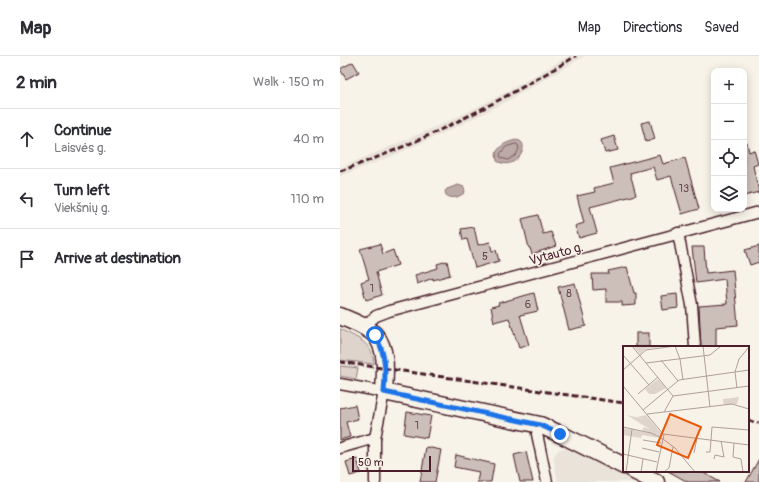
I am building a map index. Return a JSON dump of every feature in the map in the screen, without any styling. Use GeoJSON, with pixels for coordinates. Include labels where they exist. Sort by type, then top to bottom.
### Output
{"type":"FeatureCollection","features":[{"type":"Feature","properties":{"kind":"main road"},"geometry":{"type":"LineString","coordinates":[[340,316],[363,327],[375,335],[380,343],[386,369],[384,392],[540,425],[623,466]]}},
{"type":"Feature","properties":{"kind":"main road"},"geometry":{"type":"LineString","coordinates":[[636,472],[656,482]]}},
{"type":"Feature","properties":{"kind":"street","name":"Vytauto g."},"geometry":{"type":"LineString","coordinates":[[363,327],[376,316],[389,311],[759,212]]}},
{"type":"Feature","properties":{"kind":"street"},"geometry":{"type":"LineString","coordinates":[[678,233],[692,305],[695,346]]}},
{"type":"Feature","properties":{"kind":"street"},"geometry":{"type":"LineString","coordinates":[[340,384],[384,392],[375,438],[375,482]]}},
{"type":"Feature","properties":{"kind":"street"},"geometry":{"type":"LineString","coordinates":[[540,425],[537,434],[547,482]]}},
{"type":"Feature","properties":{"kind":"street"},"geometry":{"type":"LineString","coordinates":[[340,448],[375,438]]}},
{"type":"Feature","properties":{"kind":"shaded area"},"geometry":{"type":"Polygon","coordinates":[[[569,56],[585,56],[504,103],[452,129],[390,157],[340,176],[340,168],[449,121],[501,95],[569,56]]]}},
{"type":"Feature","properties":{"kind":"shaded area"},"geometry":{"type":"Polygon","coordinates":[[[340,329],[358,338],[367,346],[371,351],[374,364],[340,360],[340,329]]]}},
{"type":"Feature","properties":{"kind":"shaded area"},"geometry":{"type":"Polygon","coordinates":[[[340,360],[359,363],[358,368],[340,366],[340,360]]]}},
{"type":"Feature","properties":{"kind":"shaded area"},"geometry":{"type":"Polygon","coordinates":[[[340,366],[358,368],[356,379],[340,376],[340,366]]]}},
{"type":"Feature","properties":{"kind":"shaded area"},"geometry":{"type":"Polygon","coordinates":[[[569,447],[582,451],[643,482],[558,482],[553,457],[559,449],[569,447]]]}},
{"type":"Feature","properties":{"kind":"water"},"geometry":{"type":"Polygon","coordinates":[[[516,140],[521,142],[523,145],[523,150],[516,160],[511,163],[504,164],[497,161],[496,153],[500,148],[507,143],[516,140]]]}},
{"type":"Feature","properties":{"kind":"water"},"geometry":{"type":"Polygon","coordinates":[[[458,185],[464,187],[465,192],[463,194],[453,198],[446,195],[445,191],[447,189],[458,185]]]}},
{"type":"Feature","properties":{"kind":"building"},"geometry":{"type":"Polygon","coordinates":[[[353,62],[359,72],[346,79],[340,69],[353,62]]]}},
{"type":"Feature","properties":{"kind":"building"},"geometry":{"type":"Polygon","coordinates":[[[650,121],[655,139],[646,142],[641,123],[650,121]]]}},
{"type":"Feature","properties":{"kind":"building"},"geometry":{"type":"Polygon","coordinates":[[[614,136],[618,150],[605,153],[601,140],[614,136]]]}},
{"type":"Feature","properties":{"kind":"building"},"geometry":{"type":"Polygon","coordinates":[[[747,143],[749,152],[754,150],[758,164],[753,166],[759,192],[747,195],[747,143]]]}},
{"type":"Feature","properties":{"kind":"building"},"geometry":{"type":"Polygon","coordinates":[[[660,155],[663,164],[685,158],[699,209],[682,214],[671,176],[657,180],[653,167],[630,173],[636,195],[590,207],[597,233],[579,238],[575,226],[584,223],[577,196],[595,192],[594,188],[614,183],[610,168],[660,155]]]}},
{"type":"Feature","properties":{"kind":"building"},"geometry":{"type":"Polygon","coordinates":[[[538,215],[543,234],[551,232],[556,246],[532,254],[529,248],[522,219],[538,215]]]}},
{"type":"Feature","properties":{"kind":"building"},"geometry":{"type":"Polygon","coordinates":[[[474,227],[478,245],[490,242],[492,251],[496,250],[499,261],[475,268],[467,239],[463,240],[461,229],[474,227]]]}},
{"type":"Feature","properties":{"kind":"building"},"geometry":{"type":"Polygon","coordinates":[[[380,244],[383,254],[393,250],[398,265],[376,272],[382,295],[366,300],[361,282],[369,279],[360,249],[380,244]]]}},
{"type":"Feature","properties":{"kind":"building"},"geometry":{"type":"Polygon","coordinates":[[[759,246],[759,262],[750,265],[745,250],[759,246]]]}},
{"type":"Feature","properties":{"kind":"building"},"geometry":{"type":"Polygon","coordinates":[[[692,247],[704,247],[706,273],[733,270],[738,325],[716,327],[716,346],[701,346],[699,306],[727,304],[725,279],[696,283],[692,247]]]}},
{"type":"Feature","properties":{"kind":"building"},"geometry":{"type":"Polygon","coordinates":[[[447,261],[450,275],[433,280],[433,278],[417,284],[415,275],[438,268],[437,264],[447,261]]]}},
{"type":"Feature","properties":{"kind":"building"},"geometry":{"type":"Polygon","coordinates":[[[627,267],[634,293],[636,293],[636,305],[622,306],[622,302],[606,302],[606,289],[593,290],[592,274],[609,274],[608,271],[627,267]]]}},
{"type":"Feature","properties":{"kind":"building"},"geometry":{"type":"Polygon","coordinates":[[[575,283],[586,326],[569,330],[558,287],[575,283]]]}},
{"type":"Feature","properties":{"kind":"building"},"geometry":{"type":"Polygon","coordinates":[[[534,293],[538,311],[520,315],[529,345],[519,348],[509,318],[494,322],[491,307],[499,305],[498,303],[534,293]]]}},
{"type":"Feature","properties":{"kind":"building"},"geometry":{"type":"Polygon","coordinates":[[[677,294],[678,308],[663,310],[661,296],[677,294]]]}},
{"type":"Feature","properties":{"kind":"building"},"geometry":{"type":"Polygon","coordinates":[[[636,333],[649,333],[649,346],[636,346],[636,333]]]}},
{"type":"Feature","properties":{"kind":"building"},"geometry":{"type":"Polygon","coordinates":[[[355,405],[358,419],[346,422],[350,437],[340,440],[340,408],[355,405]]]}},
{"type":"Feature","properties":{"kind":"building"},"geometry":{"type":"Polygon","coordinates":[[[407,412],[431,416],[427,438],[404,434],[407,412]]]}},
{"type":"Feature","properties":{"kind":"building"},"geometry":{"type":"Polygon","coordinates":[[[426,447],[441,450],[435,482],[420,482],[426,447]]]}},
{"type":"Feature","properties":{"kind":"building"},"geometry":{"type":"Polygon","coordinates":[[[526,452],[533,482],[520,482],[514,455],[526,452]]]}},
{"type":"Feature","properties":{"kind":"building"},"geometry":{"type":"Polygon","coordinates":[[[456,455],[494,464],[491,482],[477,482],[479,472],[454,467],[456,455]]]}},
{"type":"Feature","properties":{"kind":"building"},"geometry":{"type":"Polygon","coordinates":[[[357,459],[361,473],[350,476],[346,462],[357,459]]]}},
{"type":"Feature","properties":{"kind":"building"},"geometry":{"type":"Polygon","coordinates":[[[759,459],[759,482],[746,482],[759,459]]]}},
{"type":"Feature","properties":{"kind":"building"},"geometry":{"type":"Polygon","coordinates":[[[670,472],[702,472],[720,482],[688,482],[670,472]]]}},
{"type":"Feature","properties":{"kind":"railway"},"geometry":{"type":"LineString","coordinates":[[340,171],[401,148],[461,120],[576,56]]}},
{"type":"Feature","properties":{"kind":"railway"},"geometry":{"type":"LineString","coordinates":[[340,362],[623,403]]}},
{"type":"Feature","properties":{"kind":"railway"},"geometry":{"type":"LineString","coordinates":[[749,421],[759,423]]}},
{"type":"Feature","properties":{"kind":"route"},"geometry":{"type":"LineString","coordinates":[[375,335],[380,343],[384,356],[386,369],[384,392],[540,425],[560,434]]}}]}
